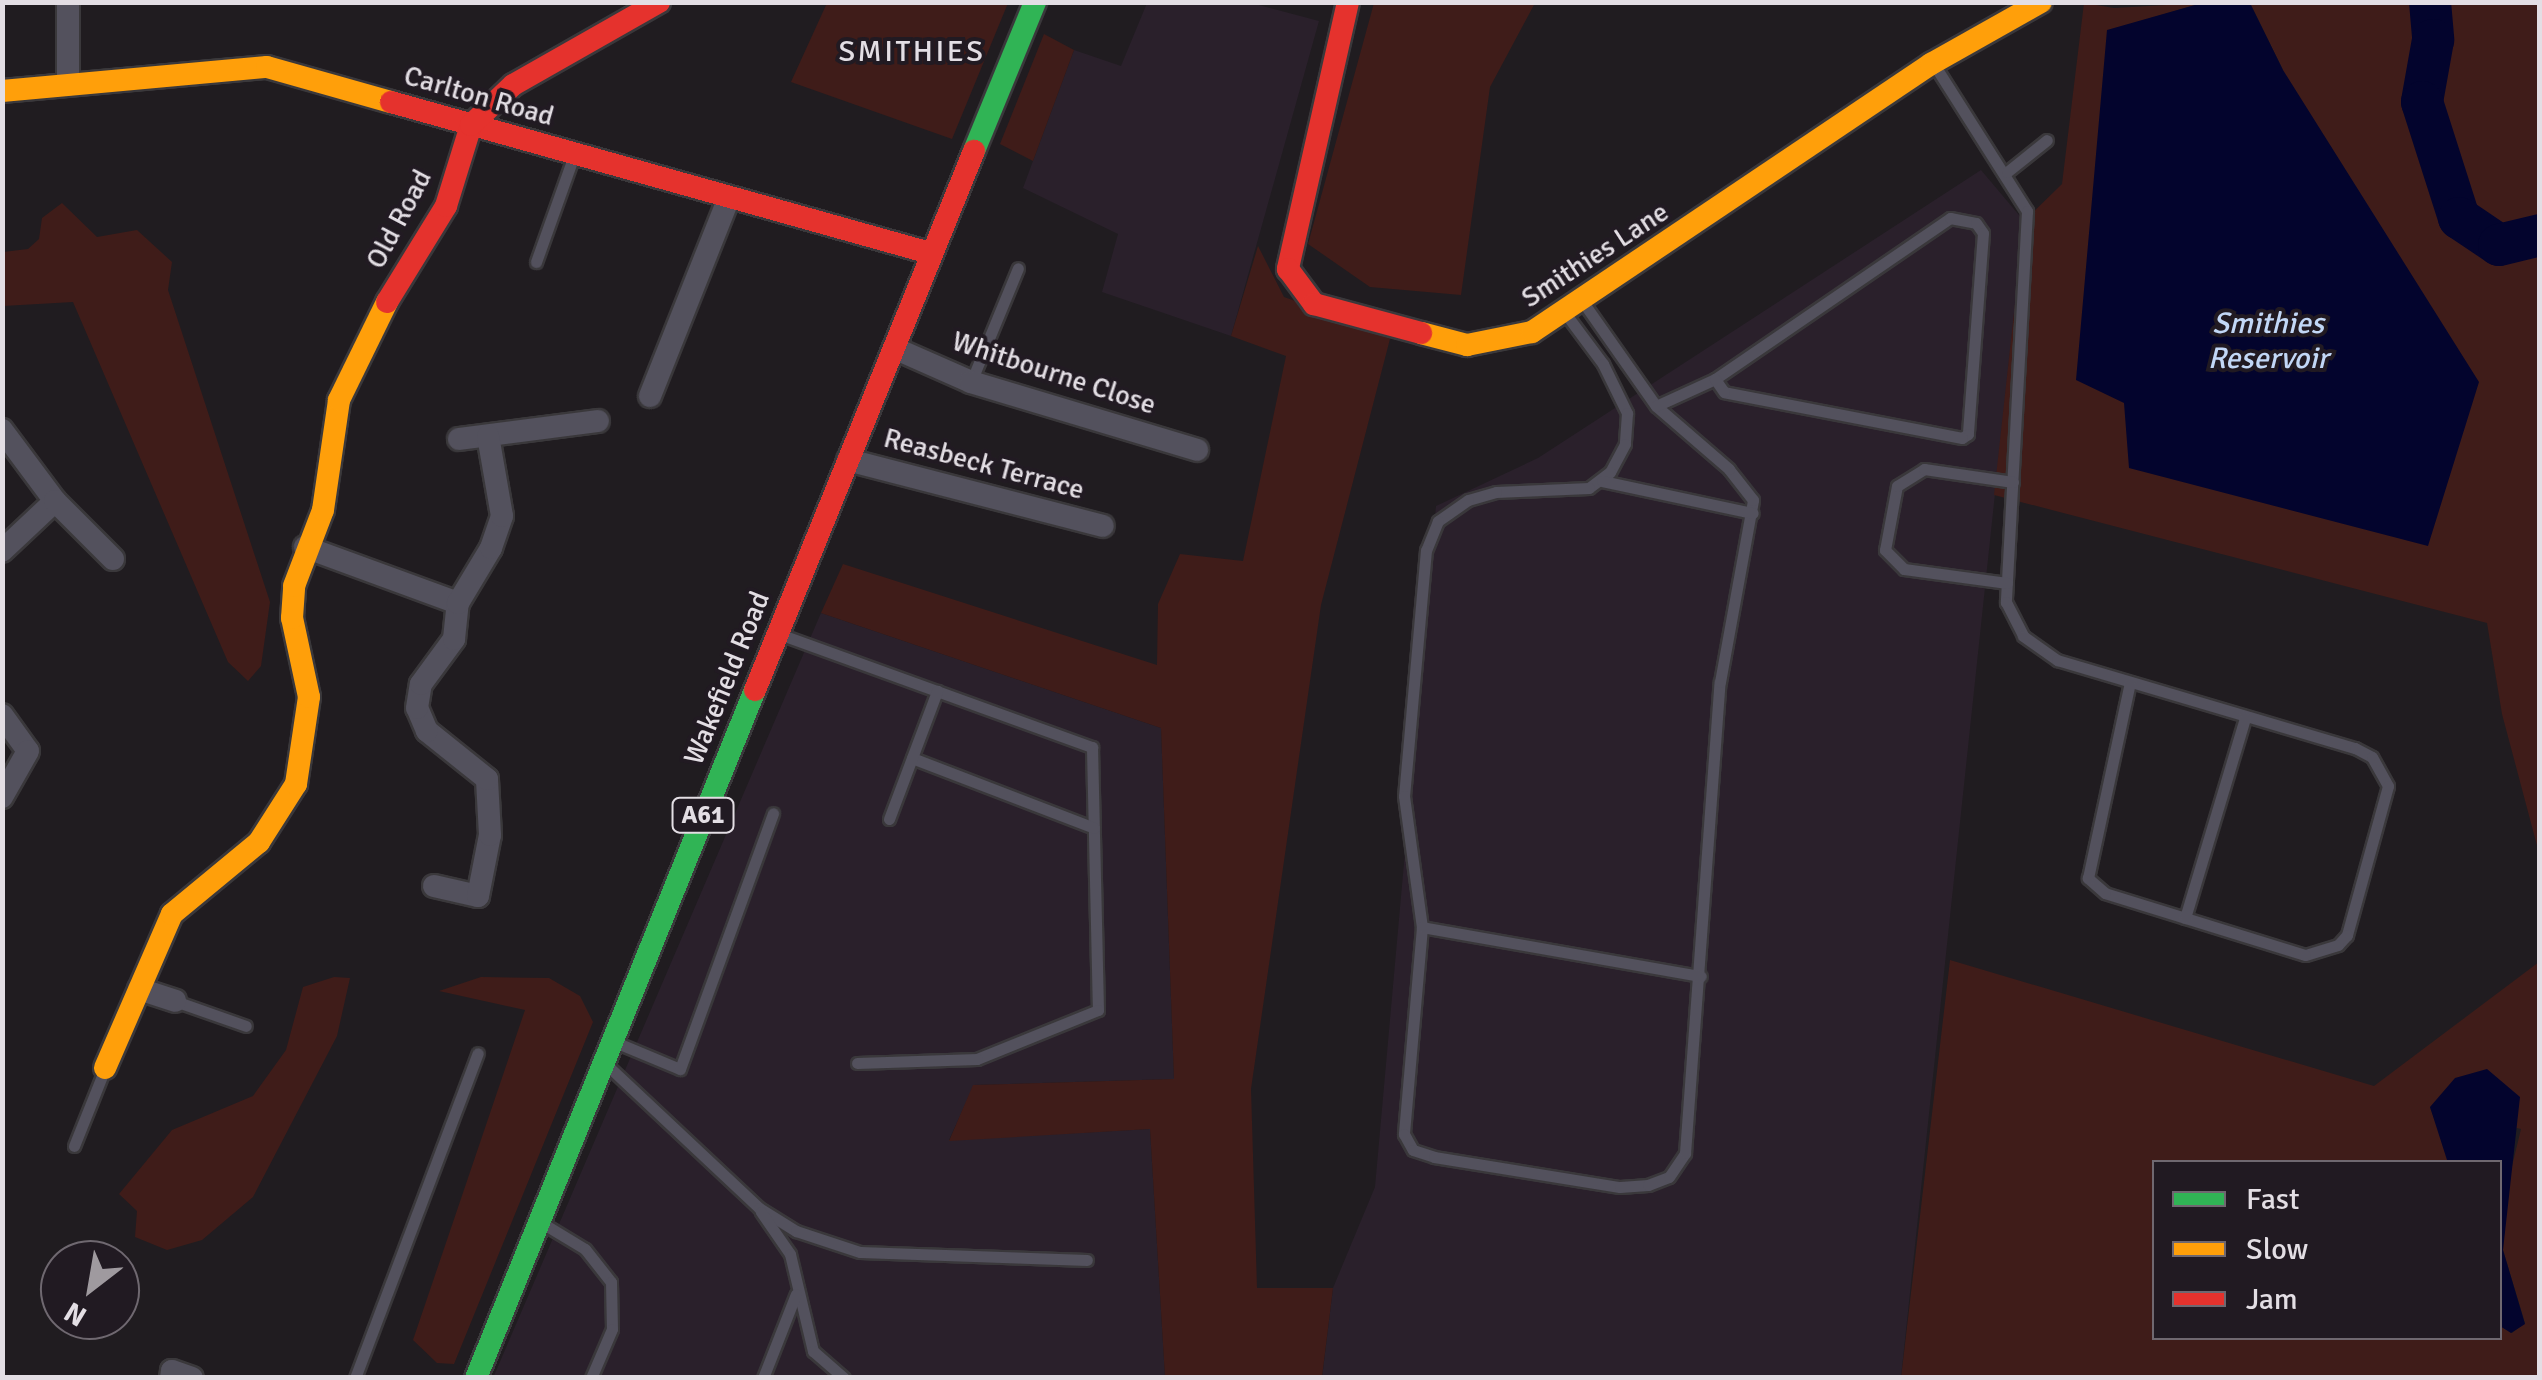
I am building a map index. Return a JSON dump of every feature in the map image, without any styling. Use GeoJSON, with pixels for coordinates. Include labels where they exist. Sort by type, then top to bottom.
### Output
{"type":"FeatureCollection","features":[{"type":"Feature","properties":{"kind":"main road","name":"Old Road"},"geometry":{"type":"LineString","coordinates":[[305,547],[323,510],[346,378],[446,206],[471,125],[513,85],[659,2]]}},
{"type":"Feature","properties":{"kind":"main road","name":"Wakefield Road"},"geometry":{"type":"LineString","coordinates":[[476,1378],[1035,2]]}},
{"type":"Feature","properties":{"kind":"main road","name":"Smithies Lane"},"geometry":{"type":"LineString","coordinates":[[1339,4],[1288,269],[1314,304],[1352,319],[1467,345],[1532,332],[1574,308],[1931,64],[2041,2]]}},
{"type":"Feature","properties":{"kind":"main road","name":"Carlton Road"},"geometry":{"type":"LineString","coordinates":[[2,91],[267,68],[930,254]]}},
{"type":"Feature","properties":{"kind":"main road"},"geometry":{"type":"LineString","coordinates":[[105,1068],[172,914],[259,842],[296,784],[309,697],[292,618],[305,547]]}},
{"type":"Feature","properties":{"kind":"street"},"geometry":{"type":"LineString","coordinates":[[68,2],[68,84]]}},
{"type":"Feature","properties":{"kind":"street"},"geometry":{"type":"LineString","coordinates":[[650,396],[729,197]]}},
{"type":"Feature","properties":{"kind":"street","name":"Whitbourne Close"},"geometry":{"type":"LineString","coordinates":[[894,348],[971,382],[1197,450]]}},
{"type":"Feature","properties":{"kind":"street"},"geometry":{"type":"LineString","coordinates":[[459,440],[598,421]]}},
{"type":"Feature","properties":{"kind":"street"},"geometry":{"type":"LineString","coordinates":[[2,430],[55,501],[114,559]]}},
{"type":"Feature","properties":{"kind":"street"},"geometry":{"type":"LineString","coordinates":[[434,886],[478,896],[490,835],[487,779],[427,731],[418,708],[422,684],[454,639],[458,603],[491,548],[502,516],[488,436]]}},
{"type":"Feature","properties":{"kind":"street","name":"Reasbeck Terrace"},"geometry":{"type":"LineString","coordinates":[[848,460],[1104,526]]}},
{"type":"Feature","properties":{"kind":"street"},"geometry":{"type":"LineString","coordinates":[[2,551],[55,501]]}},
{"type":"Feature","properties":{"kind":"street"},"geometry":{"type":"LineString","coordinates":[[305,547],[458,603]]}},
{"type":"Feature","properties":{"kind":"street"},"geometry":{"type":"LineString","coordinates":[[2,715],[28,751],[2,797]]}},
{"type":"Feature","properties":{"kind":"street"},"geometry":{"type":"LineString","coordinates":[[140,988],[175,1001]]}},
{"type":"Feature","properties":{"kind":"street"},"geometry":{"type":"LineString","coordinates":[[170,1378],[172,1372],[192,1378]]}},
{"type":"Feature","properties":{"kind":"lane"},"geometry":{"type":"LineString","coordinates":[[1931,64],[2007,172],[2027,211],[2006,602],[2023,636],[2057,660],[2356,748],[2382,771],[2388,786],[2347,935],[2328,952],[2305,954],[2105,892],[2085,870],[2130,682]]}},
{"type":"Feature","properties":{"kind":"lane"},"geometry":{"type":"LineString","coordinates":[[2007,172],[2047,140]]}},
{"type":"Feature","properties":{"kind":"lane"},"geometry":{"type":"LineString","coordinates":[[536,262],[574,154]]}},
{"type":"Feature","properties":{"kind":"lane"},"geometry":{"type":"LineString","coordinates":[[1656,406],[1715,379],[1950,218],[1976,224],[1983,234],[1969,422],[1962,438],[1724,392],[1715,379]]}},
{"type":"Feature","properties":{"kind":"lane"},"geometry":{"type":"LineString","coordinates":[[971,382],[1018,268]]}},
{"type":"Feature","properties":{"kind":"lane"},"geometry":{"type":"LineString","coordinates":[[1574,308],[1656,406],[1748,490],[1753,513],[1720,682],[1685,1153],[1670,1176],[1620,1187],[1434,1158],[1413,1150],[1404,1134],[1422,927],[1404,796],[1430,534],[1468,500],[1496,492],[1566,492],[1602,482],[1753,513]]}},
{"type":"Feature","properties":{"kind":"lane"},"geometry":{"type":"LineString","coordinates":[[1574,308],[1627,414],[1625,444],[1602,482]]}},
{"type":"Feature","properties":{"kind":"lane"},"geometry":{"type":"LineString","coordinates":[[2007,583],[1904,569],[1885,550],[1897,486],[1924,469],[2014,482]]}},
{"type":"Feature","properties":{"kind":"lane"},"geometry":{"type":"LineString","coordinates":[[778,634],[1092,746],[1098,1010],[976,1058],[857,1063]]}},
{"type":"Feature","properties":{"kind":"lane"},"geometry":{"type":"LineString","coordinates":[[888,820],[938,691]]}},
{"type":"Feature","properties":{"kind":"lane"},"geometry":{"type":"LineString","coordinates":[[2184,918],[2245,718]]}},
{"type":"Feature","properties":{"kind":"lane"},"geometry":{"type":"LineString","coordinates":[[912,758],[1094,828]]}},
{"type":"Feature","properties":{"kind":"lane"},"geometry":{"type":"LineString","coordinates":[[607,1050],[680,1069],[772,813]]}},
{"type":"Feature","properties":{"kind":"lane"},"geometry":{"type":"LineString","coordinates":[[1422,927],[1701,976]]}},
{"type":"Feature","properties":{"kind":"lane"},"geometry":{"type":"LineString","coordinates":[[175,1001],[246,1026]]}},
{"type":"Feature","properties":{"kind":"lane"},"geometry":{"type":"LineString","coordinates":[[607,1050],[758,1208],[790,1254],[796,1294],[813,1351],[844,1378]]}},
{"type":"Feature","properties":{"kind":"lane"},"geometry":{"type":"LineString","coordinates":[[355,1378],[478,1053]]}},
{"type":"Feature","properties":{"kind":"lane"},"geometry":{"type":"LineString","coordinates":[[74,1146],[105,1068]]}},
{"type":"Feature","properties":{"kind":"lane"},"geometry":{"type":"LineString","coordinates":[[758,1208],[796,1231],[860,1252],[1087,1260]]}},
{"type":"Feature","properties":{"kind":"lane"},"geometry":{"type":"LineString","coordinates":[[538,1221],[585,1249],[611,1282],[612,1329],[591,1378]]}},
{"type":"Feature","properties":{"kind":"lane"},"geometry":{"type":"LineString","coordinates":[[763,1378],[796,1294]]}},
{"type":"Feature","properties":{"kind":"shaded area"},"geometry":{"type":"Polygon","coordinates":[[[827,3],[1008,3],[952,139],[791,82],[827,3]]]}},
{"type":"Feature","properties":{"kind":"shaded area"},"geometry":{"type":"Polygon","coordinates":[[[1147,3],[1251,3],[1319,21],[1231,336],[1102,292],[1118,234],[1023,188],[1074,50],[1121,66],[1147,3]]]}},
{"type":"Feature","properties":{"kind":"shaded area"},"geometry":{"type":"Polygon","coordinates":[[[1374,3],[1535,3],[1490,87],[1461,295],[1370,287],[1308,244],[1374,3]]]}},
{"type":"Feature","properties":{"kind":"shaded area"},"geometry":{"type":"Polygon","coordinates":[[[2084,3],[2114,8],[2202,3],[2107,31],[2283,70],[2250,3],[2539,3],[2539,853],[2502,714],[2487,623],[1994,495],[2024,221],[2062,184],[2084,3]]]}},
{"type":"Feature","properties":{"kind":"shaded area"},"geometry":{"type":"Polygon","coordinates":[[[1044,34],[1074,50],[1033,161],[1000,144],[1044,34]]]}},
{"type":"Feature","properties":{"kind":"shaded area"},"geometry":{"type":"Polygon","coordinates":[[[1981,170],[2024,221],[1901,1377],[1322,1378],[1333,1288],[1375,1187],[1436,506],[1538,458],[1981,170]]]}},
{"type":"Feature","properties":{"kind":"shaded area"},"geometry":{"type":"Polygon","coordinates":[[[62,203],[97,237],[137,230],[172,262],[168,290],[270,602],[261,666],[248,681],[228,662],[73,302],[3,306],[3,252],[28,249],[39,239],[42,218],[62,203]]]}},
{"type":"Feature","properties":{"kind":"shaded area"},"geometry":{"type":"Polygon","coordinates":[[[1258,246],[1284,297],[1391,335],[1321,605],[1251,1089],[1257,1288],[1333,1288],[1322,1377],[1165,1377],[1150,1129],[949,1141],[973,1085],[1174,1079],[1161,728],[821,613],[843,564],[1157,665],[1158,604],[1180,554],[1243,561],[1286,356],[1231,336],[1258,246]]]}},
{"type":"Feature","properties":{"kind":"shaded area"},"geometry":{"type":"Polygon","coordinates":[[[821,613],[1161,728],[1174,1079],[974,1085],[949,1140],[1150,1129],[1165,1377],[493,1378],[821,613]]]}},
{"type":"Feature","properties":{"kind":"shaded area"},"geometry":{"type":"Polygon","coordinates":[[[1950,960],[2374,1086],[2539,962],[2539,1377],[1901,1378],[1950,960]]]}},
{"type":"Feature","properties":{"kind":"shaded area"},"geometry":{"type":"Polygon","coordinates":[[[334,977],[350,978],[337,1036],[253,1197],[202,1240],[167,1250],[135,1237],[137,1211],[119,1194],[172,1130],[253,1096],[286,1050],[303,987],[334,977]]]}},
{"type":"Feature","properties":{"kind":"shaded area"},"geometry":{"type":"Polygon","coordinates":[[[481,977],[549,978],[580,996],[593,1022],[454,1364],[437,1363],[413,1340],[525,1010],[439,991],[481,977]]]}},
{"type":"Feature","properties":{"kind":"water","name":"Smithies Reservoir"},"geometry":{"type":"Polygon","coordinates":[[[2202,3],[2250,3],[2283,70],[2479,382],[2428,546],[2129,468],[2124,403],[2076,380],[2107,30],[2202,3]]]}},
{"type":"Feature","properties":{"kind":"water"},"geometry":{"type":"Polygon","coordinates":[[[2487,1069],[2520,1097],[2503,1250],[2525,1324],[2511,1333],[2502,1327],[2502,1160],[2447,1160],[2430,1107],[2455,1078],[2487,1069]]]}},
{"type":"Feature","properties":{"kind":"waterway"},"geometry":{"type":"LineString","coordinates":[[2430,2],[2433,40],[2422,102],[2459,218],[2499,245],[2540,235]]}},
{"type":"Feature","properties":{"kind":"traffic: fast"},"geometry":{"type":"LineString","coordinates":[[974,151],[1035,2]]}},
{"type":"Feature","properties":{"kind":"traffic: fast"},"geometry":{"type":"LineString","coordinates":[[476,1378],[755,690]]}},
{"type":"Feature","properties":{"kind":"traffic: slow"},"geometry":{"type":"LineString","coordinates":[[1421,333],[1467,345],[1532,332],[1931,64],[2041,2]]}},
{"type":"Feature","properties":{"kind":"traffic: slow"},"geometry":{"type":"LineString","coordinates":[[2,91],[267,67],[391,102]]}},
{"type":"Feature","properties":{"kind":"traffic: slow"},"geometry":{"type":"LineString","coordinates":[[105,1068],[172,914],[259,842],[296,784],[309,697],[292,618],[294,586],[323,510],[339,400],[387,302]]}},
{"type":"Feature","properties":{"kind":"traffic: jam"},"geometry":{"type":"LineString","coordinates":[[387,302],[446,206],[471,125],[513,85],[659,2]]}},
{"type":"Feature","properties":{"kind":"traffic: jam"},"geometry":{"type":"LineString","coordinates":[[1348,2],[1288,269],[1314,304],[1421,333]]}},
{"type":"Feature","properties":{"kind":"traffic: jam"},"geometry":{"type":"LineString","coordinates":[[391,102],[930,253]]}},
{"type":"Feature","properties":{"kind":"traffic: jam"},"geometry":{"type":"LineString","coordinates":[[755,690],[974,151]]}},
{"type":"Feature","properties":{"kind":"district","name":"SMITHIES"},"geometry":{"type":"Point","coordinates":[912,52]}}]}
